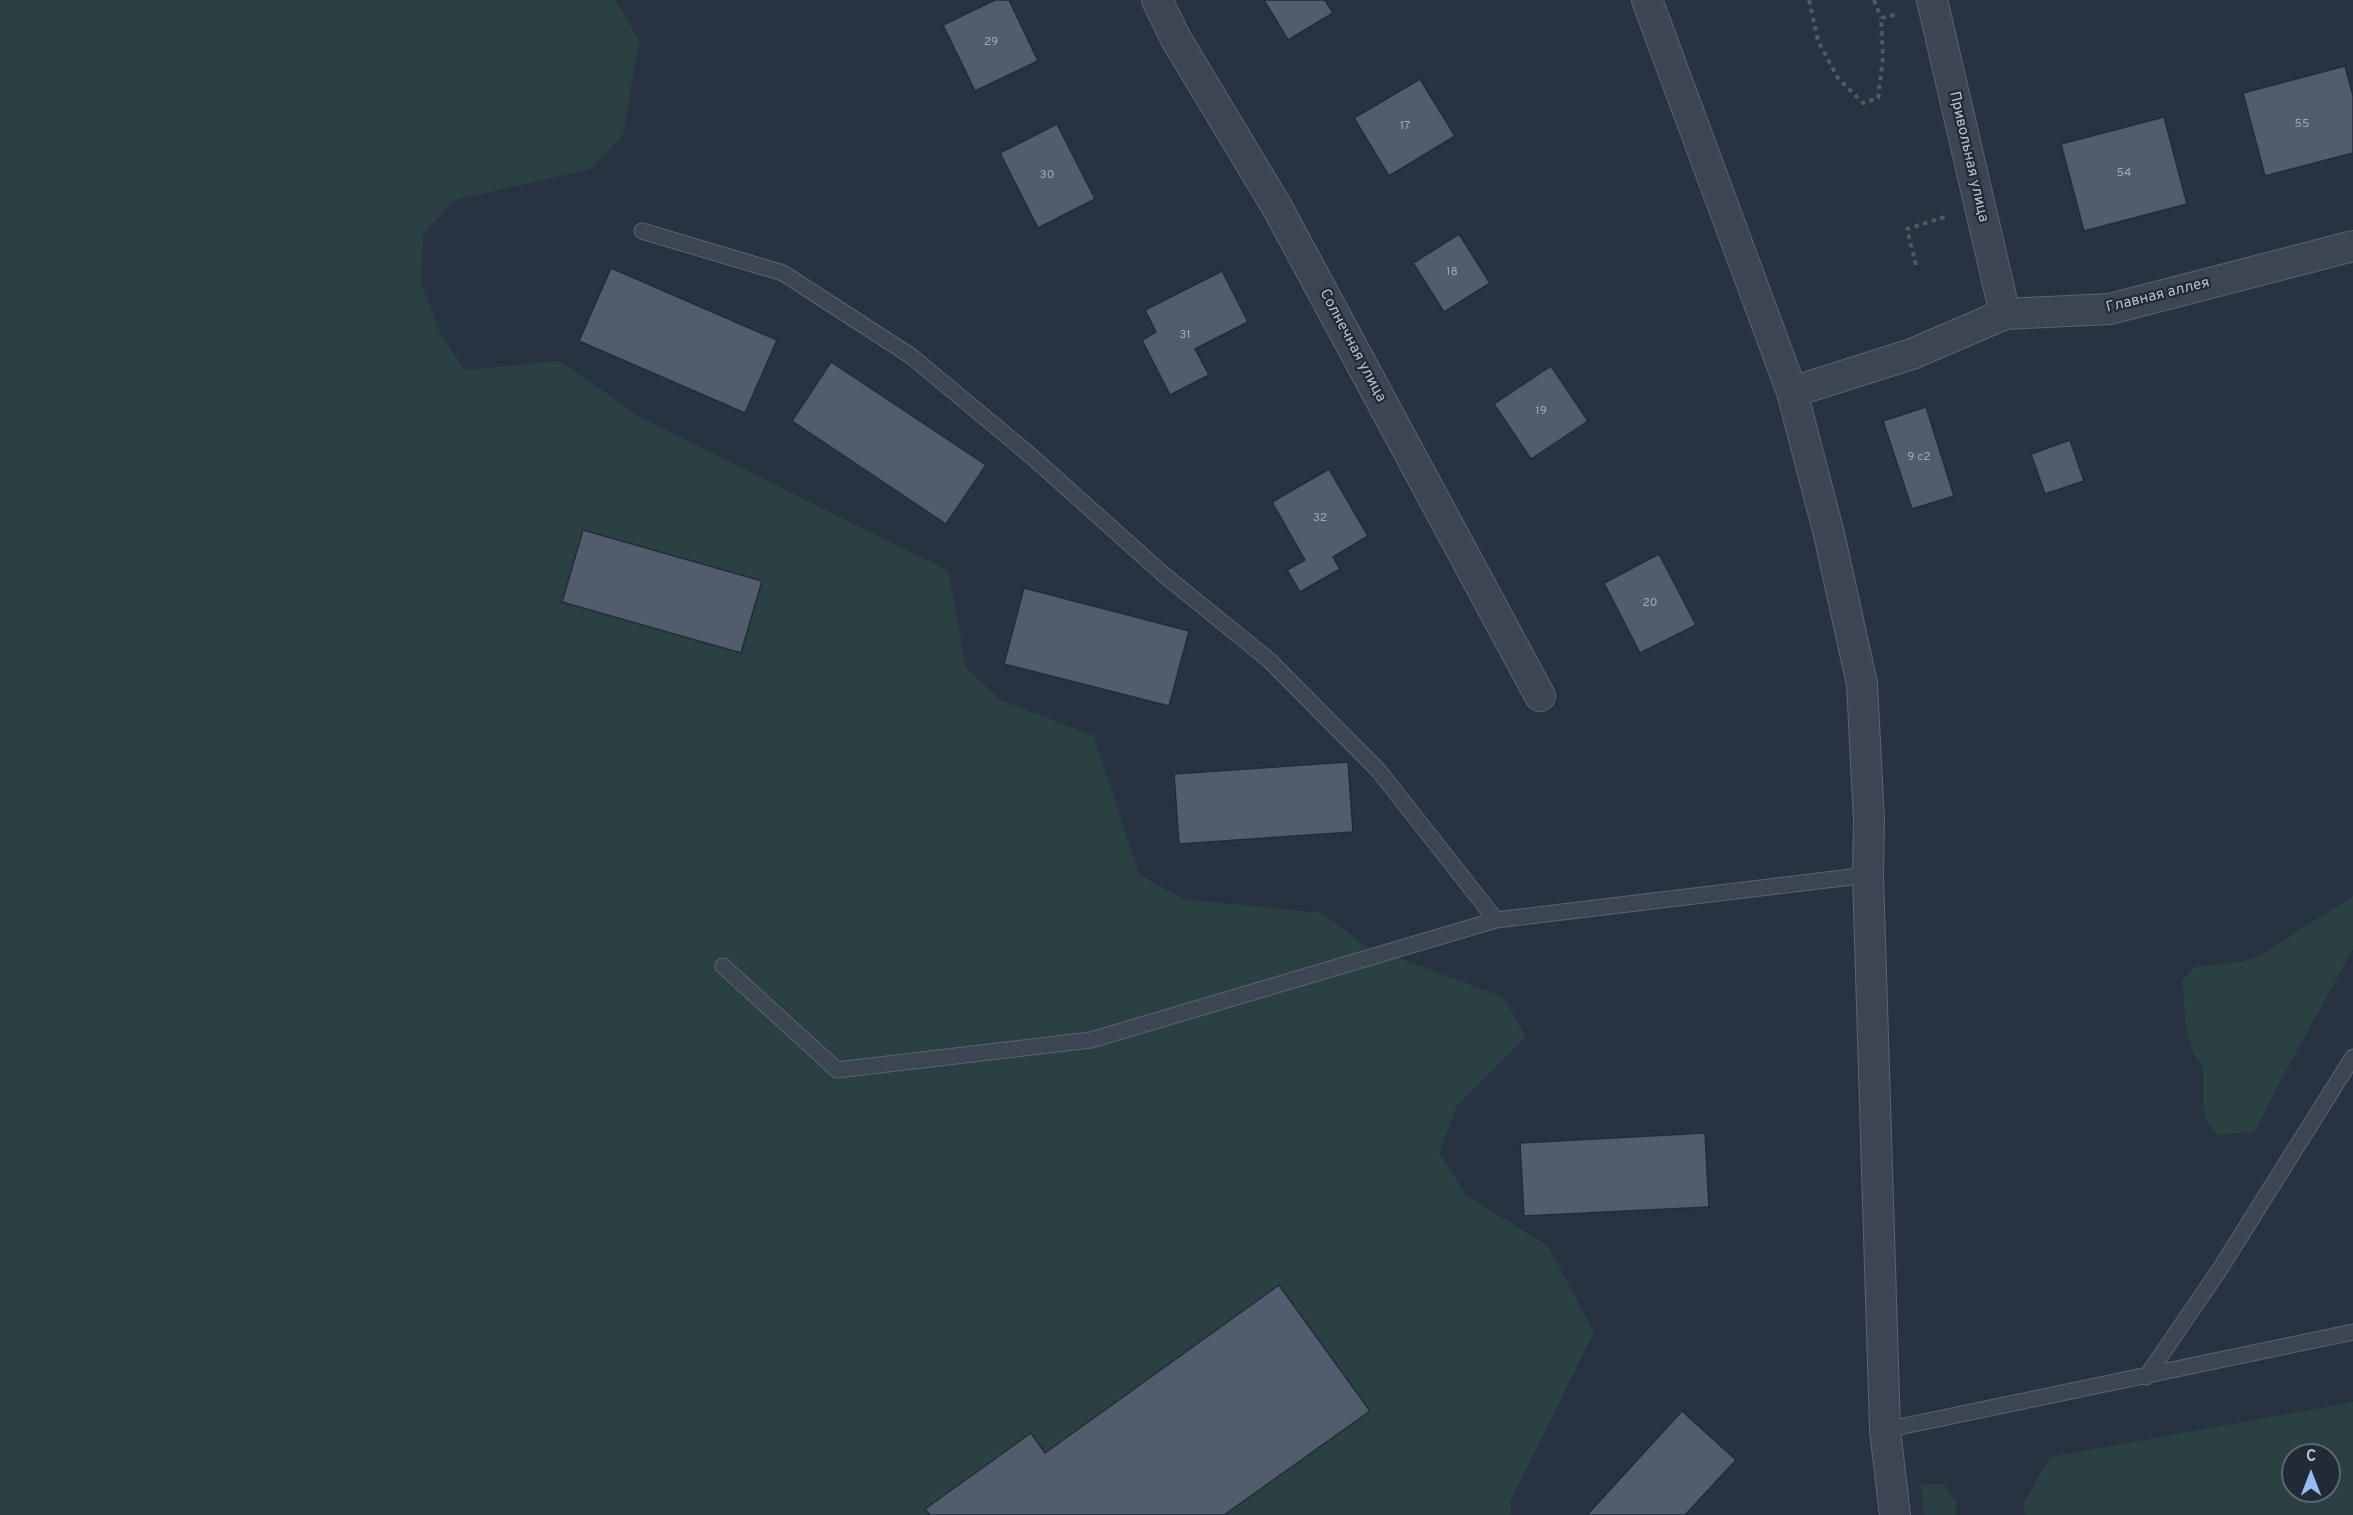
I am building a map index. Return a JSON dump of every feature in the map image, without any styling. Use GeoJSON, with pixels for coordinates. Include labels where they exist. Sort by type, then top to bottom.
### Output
{"type":"FeatureCollection","features":[{"type":"Feature","properties":{"kind":"street","name":"Солнечная улица"},"geometry":{"type":"LineString","coordinates":[[1157,0],[1176,39],[1282,217],[1540,696]]}},
{"type":"Feature","properties":{"kind":"street"},"geometry":{"type":"LineString","coordinates":[[1647,0],[1792,392],[1829,534],[1862,684],[1869,820],[1868,875],[1885,1430],[1895,1515]]}},
{"type":"Feature","properties":{"kind":"street","name":"Привольная улица"},"geometry":{"type":"LineString","coordinates":[[1920,6],[2005,314]]}},
{"type":"Feature","properties":{"kind":"street","name":"Главная аллея"},"geometry":{"type":"LineString","coordinates":[[1792,392],[1912,354],[2005,314],[2110,309],[2353,246]]}},
{"type":"Feature","properties":{"kind":"lane"},"geometry":{"type":"LineString","coordinates":[[642,231],[783,273],[911,356],[1030,455],[1163,574],[1269,660],[1378,771],[1496,920]]}},
{"type":"Feature","properties":{"kind":"lane"},"geometry":{"type":"LineString","coordinates":[[723,966],[837,1070],[1091,1040],[1496,920],[1868,875]]}},
{"type":"Feature","properties":{"kind":"lane"},"geometry":{"type":"LineString","coordinates":[[2145,1377],[2218,1272],[2353,1057]]}},
{"type":"Feature","properties":{"kind":"lane"},"geometry":{"type":"LineString","coordinates":[[1885,1430],[2353,1332]]}},
{"type":"Feature","properties":{"kind":"path"},"geometry":{"type":"LineString","coordinates":[[1809,0],[1818,41],[1838,78],[1863,103],[1878,98],[1882,57],[1881,18],[1874,0]]}},
{"type":"Feature","properties":{"kind":"path"},"geometry":{"type":"LineString","coordinates":[[1881,18],[1920,6]]}},
{"type":"Feature","properties":{"kind":"green space"},"geometry":{"type":"Polygon","coordinates":[[[0,0],[615,0],[639,40],[623,135],[591,169],[455,200],[423,234],[421,282],[439,330],[464,370],[559,361],[642,418],[948,570],[966,667],[1000,700],[1094,736],[1139,874],[1182,899],[1323,913],[1364,945],[1503,997],[1526,1037],[1457,1106],[1439,1153],[1467,1196],[1548,1246],[1594,1332],[1510,1502],[1511,1515],[0,1515],[0,0]]]}},
{"type":"Feature","properties":{"kind":"green space"},"geometry":{"type":"Polygon","coordinates":[[[2353,896],[2353,949],[2255,1132],[2218,1135],[2206,1121],[2203,1104],[2203,1067],[2193,1053],[2187,1035],[2182,981],[2195,967],[2245,961],[2261,955],[2353,896]]]}},
{"type":"Feature","properties":{"kind":"green space"},"geometry":{"type":"Polygon","coordinates":[[[2353,1402],[2353,1515],[2025,1515],[2024,1502],[2050,1457],[2353,1402]]]}},
{"type":"Feature","properties":{"kind":"green space"},"geometry":{"type":"Polygon","coordinates":[[[1921,1484],[1943,1484],[1956,1502],[1956,1515],[1924,1515],[1921,1484]]]}},
{"type":"Feature","properties":{"kind":"building"},"geometry":{"type":"Polygon","coordinates":[[[995,0],[1009,0],[1038,61],[975,91],[943,25],[995,0]]]}},
{"type":"Feature","properties":{"kind":"building"},"geometry":{"type":"Polygon","coordinates":[[[1264,0],[1325,0],[1333,13],[1288,40],[1264,0]]]}},
{"type":"Feature","properties":{"kind":"building"},"geometry":{"type":"Polygon","coordinates":[[[2345,66],[2353,96],[2353,153],[2265,176],[2243,93],[2345,66]]]}},
{"type":"Feature","properties":{"kind":"building"},"geometry":{"type":"Polygon","coordinates":[[[1420,79],[1455,136],[1389,176],[1354,118],[1420,79]]]}},
{"type":"Feature","properties":{"kind":"building"},"geometry":{"type":"Polygon","coordinates":[[[2164,117],[2187,204],[2084,231],[2061,144],[2164,117]]]}},
{"type":"Feature","properties":{"kind":"building"},"geometry":{"type":"Polygon","coordinates":[[[1057,124],[1095,199],[1038,228],[1000,153],[1057,124]]]}},
{"type":"Feature","properties":{"kind":"building"},"geometry":{"type":"Polygon","coordinates":[[[1459,234],[1490,283],[1444,312],[1413,263],[1459,234]]]}},
{"type":"Feature","properties":{"kind":"building"},"geometry":{"type":"Polygon","coordinates":[[[611,268],[777,340],[745,413],[579,341],[611,268]]]}},
{"type":"Feature","properties":{"kind":"building"},"geometry":{"type":"Polygon","coordinates":[[[1222,271],[1248,322],[1195,349],[1209,375],[1170,395],[1142,340],[1156,332],[1145,310],[1222,271]]]}},
{"type":"Feature","properties":{"kind":"building"},"geometry":{"type":"Polygon","coordinates":[[[831,362],[986,465],[946,524],[792,421],[831,362]]]}},
{"type":"Feature","properties":{"kind":"building"},"geometry":{"type":"Polygon","coordinates":[[[1551,366],[1588,421],[1531,459],[1494,404],[1551,366]]]}},
{"type":"Feature","properties":{"kind":"building"},"geometry":{"type":"Polygon","coordinates":[[[1926,407],[1954,496],[1912,509],[1883,421],[1926,407]]]}},
{"type":"Feature","properties":{"kind":"building"},"geometry":{"type":"Polygon","coordinates":[[[2070,440],[2084,481],[2045,494],[2031,454],[2070,440]]]}},
{"type":"Feature","properties":{"kind":"building"},"geometry":{"type":"Polygon","coordinates":[[[1329,469],[1368,536],[1333,557],[1340,569],[1300,592],[1287,570],[1305,560],[1272,502],[1329,469]]]}},
{"type":"Feature","properties":{"kind":"building"},"geometry":{"type":"Polygon","coordinates":[[[583,530],[762,581],[741,653],[562,602],[583,530]]]}},
{"type":"Feature","properties":{"kind":"building"},"geometry":{"type":"Polygon","coordinates":[[[1659,554],[1696,625],[1640,653],[1604,583],[1659,554]]]}},
{"type":"Feature","properties":{"kind":"building"},"geometry":{"type":"Polygon","coordinates":[[[1024,588],[1189,631],[1169,706],[1004,664],[1024,588]]]}},
{"type":"Feature","properties":{"kind":"building"},"geometry":{"type":"Polygon","coordinates":[[[1348,762],[1353,832],[1179,844],[1174,774],[1348,762]]]}},
{"type":"Feature","properties":{"kind":"building"},"geometry":{"type":"Polygon","coordinates":[[[1705,1133],[1709,1207],[1524,1216],[1520,1143],[1705,1133]]]}},
{"type":"Feature","properties":{"kind":"building"},"geometry":{"type":"Polygon","coordinates":[[[1279,1285],[1370,1411],[1224,1515],[930,1515],[925,1509],[1031,1433],[1045,1453],[1279,1285]]]}},
{"type":"Feature","properties":{"kind":"building"},"geometry":{"type":"Polygon","coordinates":[[[1682,1411],[1736,1460],[1685,1515],[1587,1515],[1682,1411]]]}}]}
